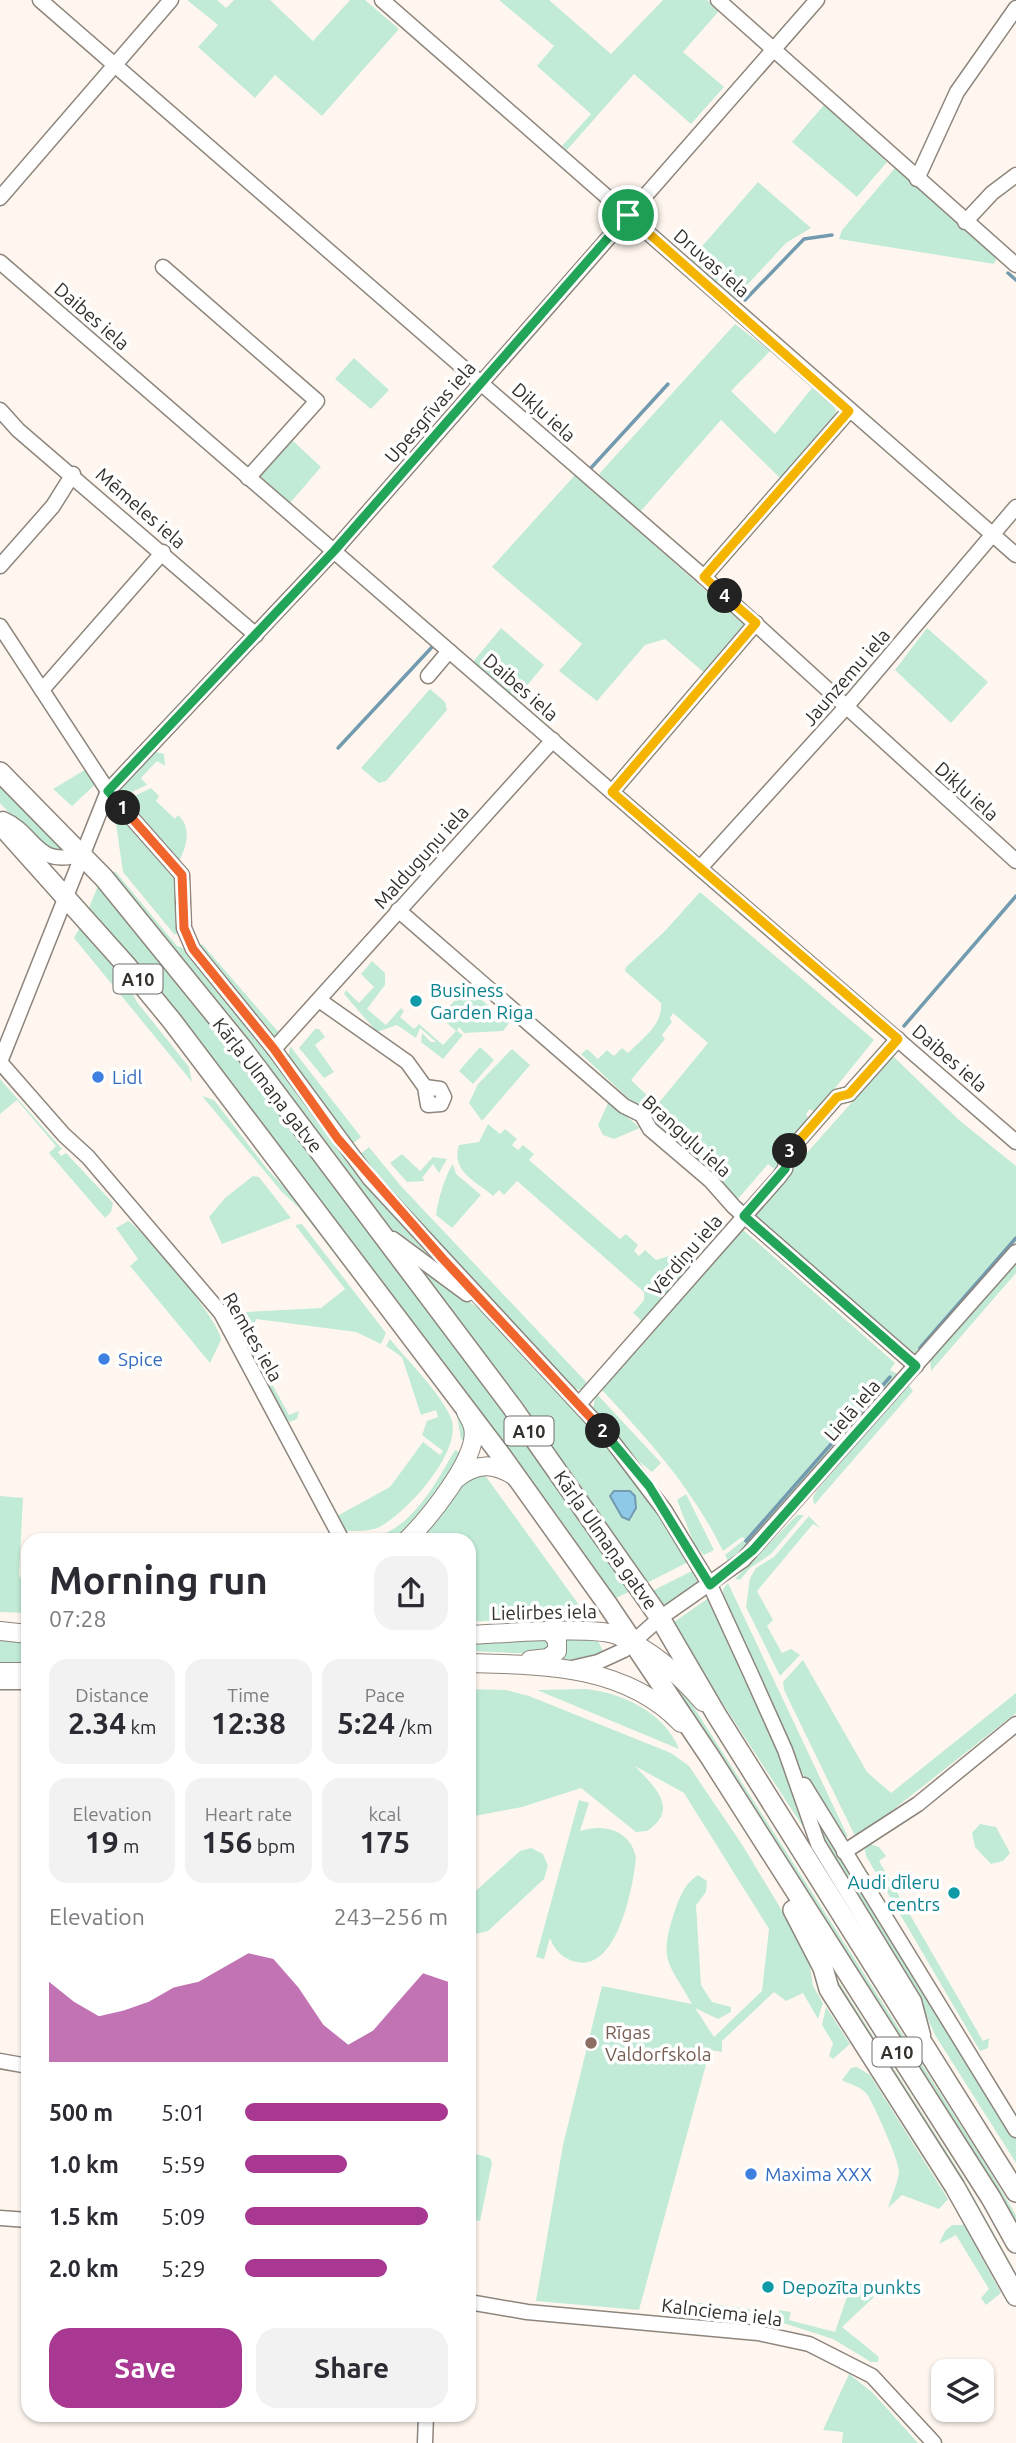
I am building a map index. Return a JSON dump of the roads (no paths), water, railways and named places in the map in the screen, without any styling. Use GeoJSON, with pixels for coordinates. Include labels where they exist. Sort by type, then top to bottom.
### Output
{"type":"FeatureCollection","features":[{"type":"Feature","properties":{"kind":"highway","name":"Kārļa Ulmaņa gatve"},"geometry":{"type":"LineString","coordinates":[[0,772],[81,854],[242,1048],[512,1407],[660,1618],[716,1714],[925,2043],[1016,2192]]}},
{"type":"Feature","properties":{"kind":"highway","name":"Kārļa Ulmaņa gatve"},"geometry":{"type":"LineString","coordinates":[[0,824],[172,1021],[516,1477],[621,1635],[710,1757],[991,2198],[1016,2243]]}},
{"type":"Feature","properties":{"kind":"highway"},"geometry":{"type":"LineString","coordinates":[[776,1862],[789,1901],[823,1968],[829,1989],[955,2187],[1016,2296]]}},
{"type":"Feature","properties":{"kind":"main road"},"geometry":{"type":"LineString","coordinates":[[414,1533],[456,1479],[473,1437],[473,1427],[464,1407]]}},
{"type":"Feature","properties":{"kind":"main road"},"geometry":{"type":"LineString","coordinates":[[456,1479],[475,1467],[486,1466],[503,1468],[516,1477]]}},
{"type":"Feature","properties":{"kind":"main road"},"geometry":{"type":"LineString","coordinates":[[0,1631],[21,1633]]}},
{"type":"Feature","properties":{"kind":"main road"},"geometry":{"type":"LineString","coordinates":[[509,1664],[553,1655],[558,1646],[551,1633]]}},
{"type":"Feature","properties":{"kind":"main road","name":"Lielirbes iela"},"geometry":{"type":"LineString","coordinates":[[476,1634],[621,1635]]}},
{"type":"Feature","properties":{"kind":"main road"},"geometry":{"type":"LineString","coordinates":[[621,1635],[668,1665],[716,1714]]}},
{"type":"Feature","properties":{"kind":"main road"},"geometry":{"type":"LineString","coordinates":[[476,1662],[557,1668],[615,1679],[652,1697],[680,1721],[710,1757]]}},
{"type":"Feature","properties":{"kind":"main road"},"geometry":{"type":"LineString","coordinates":[[0,1672],[21,1672]]}},
{"type":"Feature","properties":{"kind":"street","name":"Dikļu iela"},"geometry":{"type":"LineString","coordinates":[[40,0],[482,382],[622,509],[704,577],[1016,861]]}},
{"type":"Feature","properties":{"kind":"street"},"geometry":{"type":"LineString","coordinates":[[0,198],[171,0]]}},
{"type":"Feature","properties":{"kind":"street","name":"Druvas iela"},"geometry":{"type":"LineString","coordinates":[[382,0],[1016,555]]}},
{"type":"Feature","properties":{"kind":"street"},"geometry":{"type":"LineString","coordinates":[[718,0],[1016,265]]}},
{"type":"Feature","properties":{"kind":"street","name":"Upesgrīvas iela"},"geometry":{"type":"LineString","coordinates":[[0,1062],[108,791],[334,551],[817,0]]}},
{"type":"Feature","properties":{"kind":"street"},"geometry":{"type":"LineString","coordinates":[[917,179],[957,92],[1016,8]]}},
{"type":"Feature","properties":{"kind":"street"},"geometry":{"type":"LineString","coordinates":[[965,222],[992,193],[1016,175]]}},
{"type":"Feature","properties":{"kind":"street","name":"Daibes iela"},"geometry":{"type":"LineString","coordinates":[[0,262],[1016,1142]]}},
{"type":"Feature","properties":{"kind":"street"},"geometry":{"type":"LineString","coordinates":[[163,267],[317,401],[248,478]]}},
{"type":"Feature","properties":{"kind":"street","name":"Mēmeles iela"},"geometry":{"type":"LineString","coordinates":[[0,410],[18,430],[73,474],[256,635]]}},
{"type":"Feature","properties":{"kind":"street"},"geometry":{"type":"LineString","coordinates":[[704,577],[849,411]]}},
{"type":"Feature","properties":{"kind":"street"},"geometry":{"type":"LineString","coordinates":[[0,566],[53,506],[73,474]]}},
{"type":"Feature","properties":{"kind":"street","name":"Jaunzemu iela"},"geometry":{"type":"LineString","coordinates":[[700,867],[846,707],[1016,507]]}},
{"type":"Feature","properties":{"kind":"street"},"geometry":{"type":"LineString","coordinates":[[42,690],[163,552]]}},
{"type":"Feature","properties":{"kind":"street"},"geometry":{"type":"LineString","coordinates":[[612,792],[756,623]]}},
{"type":"Feature","properties":{"kind":"street"},"geometry":{"type":"LineString","coordinates":[[0,626],[108,791],[182,875],[184,928],[189,943],[274,1049],[370,1179],[579,1404],[649,1486],[710,1585],[785,1750],[818,1844],[914,2001],[925,2043]]}},
{"type":"Feature","properties":{"kind":"street"},"geometry":{"type":"LineString","coordinates":[[428,676],[449,651]]}},
{"type":"Feature","properties":{"kind":"street","name":"Malduguņu iela"},"geometry":{"type":"LineString","coordinates":[[274,1049],[553,740]]}},
{"type":"Feature","properties":{"kind":"street"},"geometry":{"type":"LineString","coordinates":[[0,817],[10,821],[44,854],[56,858],[81,854]]}},
{"type":"Feature","properties":{"kind":"street","name":"Branguļu iela"},"geometry":{"type":"LineString","coordinates":[[398,911],[624,1106],[642,1115],[650,1129],[711,1181],[744,1216],[916,1366]]}},
{"type":"Feature","properties":{"kind":"street"},"geometry":{"type":"LineString","coordinates":[[319,1000],[407,1062],[425,1087]]}},
{"type":"Feature","properties":{"kind":"street","name":"Vērdiņu iela"},"geometry":{"type":"LineString","coordinates":[[579,1404],[785,1169],[787,1154],[837,1097],[849,1094],[898,1039]]}},
{"type":"Feature","properties":{"kind":"street","name":"Remtes iela"},"geometry":{"type":"LineString","coordinates":[[0,1062],[64,1135],[77,1144],[220,1313],[338,1533]]}},
{"type":"Feature","properties":{"kind":"street"},"geometry":{"type":"LineString","coordinates":[[376,1224],[416,1258],[494,1312]]}},
{"type":"Feature","properties":{"kind":"street","name":"Lielā iela"},"geometry":{"type":"LineString","coordinates":[[557,1668],[598,1662],[621,1635],[660,1618],[710,1585],[753,1550],[1016,1252]]}},
{"type":"Feature","properties":{"kind":"street"},"geometry":{"type":"LineString","coordinates":[[0,1682],[21,1682]]}},
{"type":"Feature","properties":{"kind":"street"},"geometry":{"type":"LineString","coordinates":[[844,1852],[918,1804],[1016,1724]]}},
{"type":"Feature","properties":{"kind":"street"},"geometry":{"type":"LineString","coordinates":[[785,1750],[844,1852],[1016,2130]]}},
{"type":"Feature","properties":{"kind":"street"},"geometry":{"type":"LineString","coordinates":[[0,2061],[21,2065]]}},
{"type":"Feature","properties":{"kind":"street"},"geometry":{"type":"LineString","coordinates":[[0,2218],[21,2220]]}},
{"type":"Feature","properties":{"kind":"street","name":"Kalnciema iela"},"geometry":{"type":"LineString","coordinates":[[476,2303],[527,2312],[758,2333],[809,2344],[872,2376],[934,2443]]}},
{"type":"Feature","properties":{"kind":"street"},"geometry":{"type":"LineString","coordinates":[[425,2443],[426,2422]]}},
{"type":"Feature","properties":{"kind":"street"},"geometry":{"type":"LineString","coordinates":[[922,2427],[927,2443]]}},
{"type":"Feature","properties":{"kind":"water"},"geometry":{"type":"Polygon","coordinates":[[[614,1491],[630,1491],[635,1496],[636,1508],[629,1520],[622,1517],[610,1496],[614,1491]]]}},
{"type":"Feature","properties":{"kind":"waterway"},"geometry":{"type":"LineString","coordinates":[[745,300],[804,239],[832,235]]}},
{"type":"Feature","properties":{"kind":"waterway"},"geometry":{"type":"LineString","coordinates":[[1008,273],[1016,280]]}},
{"type":"Feature","properties":{"kind":"waterway"},"geometry":{"type":"LineString","coordinates":[[590,469],[668,384]]}},
{"type":"Feature","properties":{"kind":"waterway"},"geometry":{"type":"LineString","coordinates":[[338,748],[433,646]]}},
{"type":"Feature","properties":{"kind":"waterway"},"geometry":{"type":"LineString","coordinates":[[904,1026],[1016,896]]}},
{"type":"Feature","properties":{"kind":"waterway"},"geometry":{"type":"LineString","coordinates":[[920,1348],[1016,1238]]}},
{"type":"Feature","properties":{"kind":"waterway"},"geometry":{"type":"LineString","coordinates":[[746,1541],[890,1377]]}},
{"type":"Feature","properties":{"kind":"place","name":"Business Garden Riga"},"geometry":{"type":"Point","coordinates":[416,1001]}},
{"type":"Feature","properties":{"kind":"place","name":"Lidl"},"geometry":{"type":"Point","coordinates":[98,1077]}},
{"type":"Feature","properties":{"kind":"place","name":"Spice"},"geometry":{"type":"Point","coordinates":[104,1359]}},
{"type":"Feature","properties":{"kind":"place","name":"Audi dīleru centrs"},"geometry":{"type":"Point","coordinates":[954,1893]}},
{"type":"Feature","properties":{"kind":"place","name":"Rīgas Valdorfskola"},"geometry":{"type":"Point","coordinates":[591,2043]}},
{"type":"Feature","properties":{"kind":"place","name":"Maxima XXX"},"geometry":{"type":"Point","coordinates":[751,2174]}},
{"type":"Feature","properties":{"kind":"place","name":"Depozīta punkts"},"geometry":{"type":"Point","coordinates":[768,2287]}}]}
